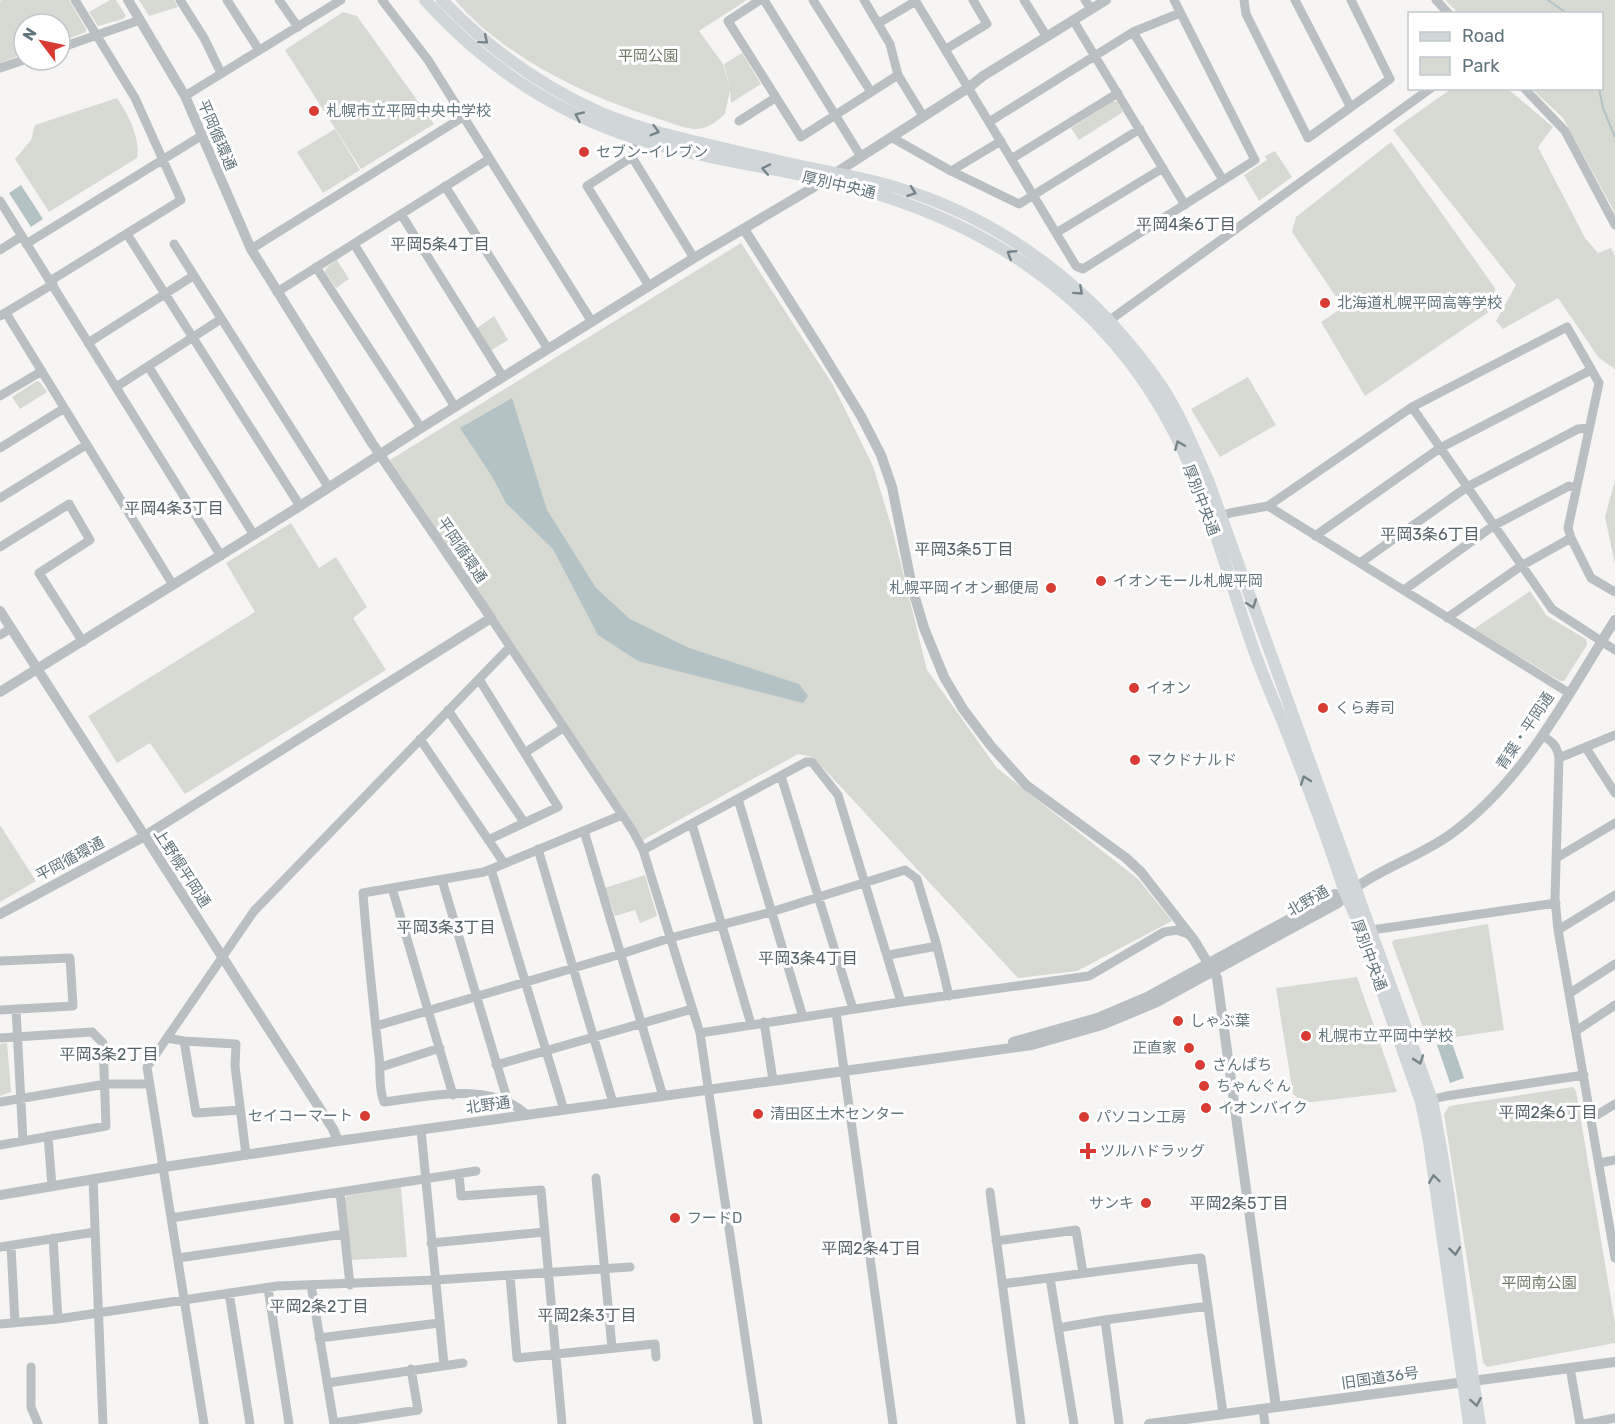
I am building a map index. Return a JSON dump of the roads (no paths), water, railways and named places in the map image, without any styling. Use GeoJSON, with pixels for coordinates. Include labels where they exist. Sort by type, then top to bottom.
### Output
{"type":"FeatureCollection","features":[{"type":"Feature","properties":{"kind":"main road","name":"厚別中央通"},"geometry":{"type":"LineString","coordinates":[[425,0],[468,43],[523,85],[566,110],[639,139],[682,151],[824,180],[889,196],[925,209],[992,242],[1024,261],[1083,310],[1110,339],[1150,391],[1175,435],[1194,478],[1256,658],[1351,891],[1372,930],[1427,1101],[1429,1143],[1467,1382],[1469,1424]]}},
{"type":"Feature","properties":{"kind":"main road","name":"厚別中央通"},"geometry":{"type":"LineString","coordinates":[[442,0],[486,42],[520,68],[572,99],[600,112],[668,135],[835,172],[898,188],[937,201],[1000,233],[1059,272],[1110,320],[1162,388],[1189,437],[1208,480],[1351,891],[1355,915],[1427,1101]]}},
{"type":"Feature","properties":{"kind":"main road","name":"厚別中央通"},"geometry":{"type":"LineString","coordinates":[[1467,1382],[1480,1424]]}},
{"type":"Feature","properties":{"kind":"street"},"geometry":{"type":"LineString","coordinates":[[75,0],[135,98],[181,200],[3,314],[42,371],[63,409],[173,585]]}},
{"type":"Feature","properties":{"kind":"street","name":"平岡循環通"},"geometry":{"type":"LineString","coordinates":[[0,914],[143,837],[490,618],[380,455],[251,249],[185,96],[128,0]]}},
{"type":"Feature","properties":{"kind":"street"},"geometry":{"type":"LineString","coordinates":[[180,0],[204,39],[221,73]]}},
{"type":"Feature","properties":{"kind":"street"},"geometry":{"type":"LineString","coordinates":[[227,0],[259,50]]}},
{"type":"Feature","properties":{"kind":"street"},"geometry":{"type":"LineString","coordinates":[[279,0],[298,27]]}},
{"type":"Feature","properties":{"kind":"street"},"geometry":{"type":"LineString","coordinates":[[382,0],[428,60],[592,322]]}},
{"type":"Feature","properties":{"kind":"street"},"geometry":{"type":"LineString","coordinates":[[860,155],[836,115],[762,0],[728,21],[801,137],[836,115],[898,75]]}},
{"type":"Feature","properties":{"kind":"street"},"geometry":{"type":"LineString","coordinates":[[813,0],[871,92]]}},
{"type":"Feature","properties":{"kind":"street"},"geometry":{"type":"LineString","coordinates":[[864,0],[890,44],[898,75],[923,116]]}},
{"type":"Feature","properties":{"kind":"street"},"geometry":{"type":"LineString","coordinates":[[946,49],[987,24],[972,0]]}},
{"type":"Feature","properties":{"kind":"street"},"geometry":{"type":"LineString","coordinates":[[1024,0],[1047,38]]}},
{"type":"Feature","properties":{"kind":"street"},"geometry":{"type":"LineString","coordinates":[[0,692],[221,556],[694,258],[824,180],[968,88],[983,76],[1047,38],[1073,20],[1088,5],[1106,0]]}},
{"type":"Feature","properties":{"kind":"street"},"geometry":{"type":"LineString","coordinates":[[879,23],[916,1],[1076,266],[1083,269],[1255,160],[1174,0]]}},
{"type":"Feature","properties":{"kind":"street"},"geometry":{"type":"LineString","coordinates":[[1295,0],[1350,106]]}},
{"type":"Feature","properties":{"kind":"street"},"geometry":{"type":"LineString","coordinates":[[1246,1],[1246,14],[1308,138],[1390,78],[1351,0]]}},
{"type":"Feature","properties":{"kind":"street"},"geometry":{"type":"LineString","coordinates":[[1436,0],[1447,12]]}},
{"type":"Feature","properties":{"kind":"street"},"geometry":{"type":"LineString","coordinates":[[185,96],[298,27],[334,2]]}},
{"type":"Feature","properties":{"kind":"street"},"geometry":{"type":"LineString","coordinates":[[989,122],[1133,32],[1180,13]]}},
{"type":"Feature","properties":{"kind":"street"},"geometry":{"type":"LineString","coordinates":[[72,44],[140,20]]}},
{"type":"Feature","properties":{"kind":"street"},"geometry":{"type":"LineString","coordinates":[[1073,20],[1185,205]]}},
{"type":"Feature","properties":{"kind":"street"},"geometry":{"type":"LineString","coordinates":[[1133,32],[1223,180]]}},
{"type":"Feature","properties":{"kind":"street"},"geometry":{"type":"LineString","coordinates":[[1110,320],[1428,90]]}},
{"type":"Feature","properties":{"kind":"street"},"geometry":{"type":"LineString","coordinates":[[1526,90],[1565,131],[1615,225]]}},
{"type":"Feature","properties":{"kind":"street"},"geometry":{"type":"LineString","coordinates":[[1011,159],[1118,93]]}},
{"type":"Feature","properties":{"kind":"street"},"geometry":{"type":"LineString","coordinates":[[738,121],[775,98]]}},
{"type":"Feature","properties":{"kind":"street"},"geometry":{"type":"LineString","coordinates":[[251,249],[463,117]]}},
{"type":"Feature","properties":{"kind":"street"},"geometry":{"type":"LineString","coordinates":[[891,137],[951,171],[1019,204],[1140,129]]}},
{"type":"Feature","properties":{"kind":"street"},"geometry":{"type":"LineString","coordinates":[[0,250],[24,240],[201,136]]}},
{"type":"Feature","properties":{"kind":"street"},"geometry":{"type":"LineString","coordinates":[[639,139],[632,157],[587,186],[649,286]]}},
{"type":"Feature","properties":{"kind":"street"},"geometry":{"type":"LineString","coordinates":[[951,171],[1001,141]]}},
{"type":"Feature","properties":{"kind":"street"},"geometry":{"type":"LineString","coordinates":[[632,157],[694,258]]}},
{"type":"Feature","properties":{"kind":"street"},"geometry":{"type":"LineString","coordinates":[[277,292],[489,159]]}},
{"type":"Feature","properties":{"kind":"street"},"geometry":{"type":"LineString","coordinates":[[1056,233],[1163,168]]}},
{"type":"Feature","properties":{"kind":"street"},"geometry":{"type":"LineString","coordinates":[[446,186],[548,350]]}},
{"type":"Feature","properties":{"kind":"street"},"geometry":{"type":"LineString","coordinates":[[0,201],[221,556]]}},
{"type":"Feature","properties":{"kind":"street"},"geometry":{"type":"LineString","coordinates":[[401,214],[503,377]]}},
{"type":"Feature","properties":{"kind":"street"},"geometry":{"type":"LineString","coordinates":[[744,229],[861,416],[881,455],[892,487],[912,587],[924,628],[944,676],[963,709],[984,738],[1026,785],[1126,858],[1141,872],[1188,934],[1217,978],[1276,1407]]}},
{"type":"Feature","properties":{"kind":"street"},"geometry":{"type":"LineString","coordinates":[[127,234],[300,506]]}},
{"type":"Feature","properties":{"kind":"street"},"geometry":{"type":"LineString","coordinates":[[174,244],[329,488]]}},
{"type":"Feature","properties":{"kind":"street"},"geometry":{"type":"LineString","coordinates":[[354,244],[455,407]]}},
{"type":"Feature","properties":{"kind":"street"},"geometry":{"type":"LineString","coordinates":[[316,267],[421,428]]}},
{"type":"Feature","properties":{"kind":"street"},"geometry":{"type":"LineString","coordinates":[[88,343],[193,276]]}},
{"type":"Feature","properties":{"kind":"street"},"geometry":{"type":"LineString","coordinates":[[116,387],[221,319]]}},
{"type":"Feature","properties":{"kind":"street"},"geometry":{"type":"LineString","coordinates":[[1221,517],[1230,513],[1268,506],[1412,407],[1567,327],[1599,383],[1568,528],[1591,578],[1615,592]]}},
{"type":"Feature","properties":{"kind":"street"},"geometry":{"type":"LineString","coordinates":[[148,366],[254,535]]}},
{"type":"Feature","properties":{"kind":"street"},"geometry":{"type":"LineString","coordinates":[[1315,536],[1440,448],[1591,370]]}},
{"type":"Feature","properties":{"kind":"street"},"geometry":{"type":"LineString","coordinates":[[0,395],[42,371]]}},
{"type":"Feature","properties":{"kind":"street"},"geometry":{"type":"LineString","coordinates":[[1412,407],[1552,609],[1615,650]]}},
{"type":"Feature","properties":{"kind":"street"},"geometry":{"type":"LineString","coordinates":[[0,448],[63,409]]}},
{"type":"Feature","properties":{"kind":"street"},"geometry":{"type":"LineString","coordinates":[[1360,564],[1467,487],[1578,429],[1589,428]]}},
{"type":"Feature","properties":{"kind":"street"},"geometry":{"type":"LineString","coordinates":[[0,498],[86,445]]}},
{"type":"Feature","properties":{"kind":"street"},"geometry":{"type":"LineString","coordinates":[[1404,590],[1493,526],[1569,486],[1576,488]]}},
{"type":"Feature","properties":{"kind":"street"},"geometry":{"type":"LineString","coordinates":[[0,547],[69,504],[90,540],[39,573],[82,642]]}},
{"type":"Feature","properties":{"kind":"street"},"geometry":{"type":"LineString","coordinates":[[1268,506],[1569,693]]}},
{"type":"Feature","properties":{"kind":"street"},"geometry":{"type":"LineString","coordinates":[[1447,618],[1521,566],[1571,538]]}},
{"type":"Feature","properties":{"kind":"street","name":"上野幌平岡通"},"geometry":{"type":"LineString","coordinates":[[0,612],[333,1129],[338,1141]]}},
{"type":"Feature","properties":{"kind":"street"},"geometry":{"type":"LineString","coordinates":[[490,618],[643,850],[700,1033],[758,1424]]}},
{"type":"Feature","properties":{"kind":"street","name":"青葉・平岡通"},"geometry":{"type":"LineString","coordinates":[[1351,891],[1450,834],[1472,817],[1513,777],[1543,736],[1615,621]]}},
{"type":"Feature","properties":{"kind":"street"},"geometry":{"type":"LineString","coordinates":[[0,635],[10,628]]}},
{"type":"Feature","properties":{"kind":"street"},"geometry":{"type":"LineString","coordinates":[[204,1424],[147,1067],[254,911],[510,647]]}},
{"type":"Feature","properties":{"kind":"street"},"geometry":{"type":"LineString","coordinates":[[479,679],[558,807],[488,840]]}},
{"type":"Feature","properties":{"kind":"street"},"geometry":{"type":"LineString","coordinates":[[448,710],[524,822]]}},
{"type":"Feature","properties":{"kind":"street"},"geometry":{"type":"LineString","coordinates":[[526,752],[563,728]]}},
{"type":"Feature","properties":{"kind":"street"},"geometry":{"type":"LineString","coordinates":[[1559,758],[1615,735]]}},
{"type":"Feature","properties":{"kind":"street"},"geometry":{"type":"LineString","coordinates":[[1543,736],[1553,742],[1558,750],[1556,903],[1558,930],[1599,1163],[1611,1208],[1615,1255]]}},
{"type":"Feature","properties":{"kind":"street"},"geometry":{"type":"LineString","coordinates":[[420,739],[504,864]]}},
{"type":"Feature","properties":{"kind":"street"},"geometry":{"type":"LineString","coordinates":[[1586,748],[1615,793]]}},
{"type":"Feature","properties":{"kind":"street"},"geometry":{"type":"LineString","coordinates":[[643,850],[806,762],[812,762],[838,795],[902,1002]]}},
{"type":"Feature","properties":{"kind":"street"},"geometry":{"type":"LineString","coordinates":[[782,776],[853,1009]]}},
{"type":"Feature","properties":{"kind":"street"},"geometry":{"type":"LineString","coordinates":[[738,799],[803,1017]]}},
{"type":"Feature","properties":{"kind":"street"},"geometry":{"type":"LineString","coordinates":[[527,1115],[508,1102],[474,1093],[384,1102],[381,1095],[381,1067],[369,975],[363,893],[491,869],[622,815]]}},
{"type":"Feature","properties":{"kind":"street"},"geometry":{"type":"LineString","coordinates":[[1558,857],[1615,823]]}},
{"type":"Feature","properties":{"kind":"street"},"geometry":{"type":"LineString","coordinates":[[692,824],[751,1024]]}},
{"type":"Feature","properties":{"kind":"street"},"geometry":{"type":"LineString","coordinates":[[584,831],[663,1096]]}},
{"type":"Feature","properties":{"kind":"street"},"geometry":{"type":"LineString","coordinates":[[538,849],[613,1103]]}},
{"type":"Feature","properties":{"kind":"street"},"geometry":{"type":"LineString","coordinates":[[491,869],[564,1110]]}},
{"type":"Feature","properties":{"kind":"street"},"geometry":{"type":"LineString","coordinates":[[376,1026],[670,938],[771,912],[905,870],[917,879],[949,996]]}},
{"type":"Feature","properties":{"kind":"street"},"geometry":{"type":"LineString","coordinates":[[442,880],[508,1102]]}},
{"type":"Feature","properties":{"kind":"street"},"geometry":{"type":"LineString","coordinates":[[392,888],[453,1095]]}},
{"type":"Feature","properties":{"kind":"street","name":"北野通"},"geometry":{"type":"LineString","coordinates":[[0,1195],[162,1167],[338,1141],[1056,1040],[1102,1025],[1155,1003],[1335,894],[1351,891]]}},
{"type":"Feature","properties":{"kind":"street"},"geometry":{"type":"LineString","coordinates":[[1558,930],[1615,895]]}},
{"type":"Feature","properties":{"kind":"street"},"geometry":{"type":"LineString","coordinates":[[1372,930],[1556,903]]}},
{"type":"Feature","properties":{"kind":"street"},"geometry":{"type":"LineString","coordinates":[[700,1033],[1089,976],[1164,932],[1177,930],[1188,934]]}},
{"type":"Feature","properties":{"kind":"street"},"geometry":{"type":"LineString","coordinates":[[889,955],[937,946]]}},
{"type":"Feature","properties":{"kind":"street"},"geometry":{"type":"LineString","coordinates":[[0,961],[70,958],[73,1006],[0,1010]]}},
{"type":"Feature","properties":{"kind":"street"},"geometry":{"type":"LineString","coordinates":[[1570,993],[1615,964]]}},
{"type":"Feature","properties":{"kind":"street"},"geometry":{"type":"LineString","coordinates":[[1576,1031],[1615,1005]]}},
{"type":"Feature","properties":{"kind":"street"},"geometry":{"type":"LineString","coordinates":[[16,1009],[23,1141]]}},
{"type":"Feature","properties":{"kind":"street"},"geometry":{"type":"LineString","coordinates":[[496,1065],[692,1009]]}},
{"type":"Feature","properties":{"kind":"street"},"geometry":{"type":"LineString","coordinates":[[836,1012],[842,1070],[892,1424]]}},
{"type":"Feature","properties":{"kind":"street"},"geometry":{"type":"LineString","coordinates":[[764,1022],[773,1080]]}},
{"type":"Feature","properties":{"kind":"street"},"geometry":{"type":"LineString","coordinates":[[0,1038],[92,1032],[103,1043],[106,1084],[106,1126],[0,1146]]}},
{"type":"Feature","properties":{"kind":"street"},"geometry":{"type":"LineString","coordinates":[[167,1038],[236,1044],[235,1066],[246,1155]]}},
{"type":"Feature","properties":{"kind":"street"},"geometry":{"type":"LineString","coordinates":[[184,1041],[196,1113],[240,1110]]}},
{"type":"Feature","properties":{"kind":"street"},"geometry":{"type":"LineString","coordinates":[[381,1067],[440,1048]]}},
{"type":"Feature","properties":{"kind":"street"},"geometry":{"type":"LineString","coordinates":[[1427,1101],[1584,1075]]}},
{"type":"Feature","properties":{"kind":"street"},"geometry":{"type":"LineString","coordinates":[[0,1102],[106,1084],[149,1084]]}},
{"type":"Feature","properties":{"kind":"street"},"geometry":{"type":"LineString","coordinates":[[1592,1118],[1615,1104]]}},
{"type":"Feature","properties":{"kind":"street"},"geometry":{"type":"LineString","coordinates":[[421,1130],[444,1365]]}},
{"type":"Feature","properties":{"kind":"street"},"geometry":{"type":"LineString","coordinates":[[48,1136],[52,1186]]}},
{"type":"Feature","properties":{"kind":"street"},"geometry":{"type":"LineString","coordinates":[[1599,1163],[1615,1160]]}},
{"type":"Feature","properties":{"kind":"street"},"geometry":{"type":"LineString","coordinates":[[171,1218],[476,1171]]}},
{"type":"Feature","properties":{"kind":"street"},"geometry":{"type":"LineString","coordinates":[[459,1174],[460,1196],[542,1190],[562,1424]]}},
{"type":"Feature","properties":{"kind":"street"},"geometry":{"type":"LineString","coordinates":[[596,1178],[612,1347]]}},
{"type":"Feature","properties":{"kind":"street"},"geometry":{"type":"LineString","coordinates":[[93,1179],[103,1424]]}},
{"type":"Feature","properties":{"kind":"street"},"geometry":{"type":"LineString","coordinates":[[340,1192],[350,1285]]}},
{"type":"Feature","properties":{"kind":"street"},"geometry":{"type":"LineString","coordinates":[[990,1192],[1021,1424]]}},
{"type":"Feature","properties":{"kind":"street"},"geometry":{"type":"LineString","coordinates":[[996,1241],[1076,1230],[1083,1273]]}},
{"type":"Feature","properties":{"kind":"street"},"geometry":{"type":"LineString","coordinates":[[0,1248],[95,1232]]}},
{"type":"Feature","properties":{"kind":"street"},"geometry":{"type":"LineString","coordinates":[[431,1243],[545,1232]]}},
{"type":"Feature","properties":{"kind":"street"},"geometry":{"type":"LineString","coordinates":[[178,1258],[344,1234]]}},
{"type":"Feature","properties":{"kind":"street"},"geometry":{"type":"LineString","coordinates":[[52,1238],[58,1319]]}},
{"type":"Feature","properties":{"kind":"street"},"geometry":{"type":"LineString","coordinates":[[11,1246],[15,1323]]}},
{"type":"Feature","properties":{"kind":"street"},"geometry":{"type":"LineString","coordinates":[[1002,1284],[1201,1258],[1223,1413]]}},
{"type":"Feature","properties":{"kind":"street"},"geometry":{"type":"LineString","coordinates":[[0,1324],[58,1319],[268,1288],[548,1274],[630,1267]]}},
{"type":"Feature","properties":{"kind":"street"},"geometry":{"type":"LineString","coordinates":[[510,1276],[517,1358],[655,1344],[656,1357]]}},
{"type":"Feature","properties":{"kind":"street"},"geometry":{"type":"LineString","coordinates":[[1050,1278],[1074,1424]]}},
{"type":"Feature","properties":{"kind":"street"},"geometry":{"type":"LineString","coordinates":[[311,1285],[334,1424],[418,1410],[411,1370]]}},
{"type":"Feature","properties":{"kind":"street"},"geometry":{"type":"LineString","coordinates":[[268,1288],[289,1424]]}},
{"type":"Feature","properties":{"kind":"street"},"geometry":{"type":"LineString","coordinates":[[229,1293],[250,1424]]}},
{"type":"Feature","properties":{"kind":"street"},"geometry":{"type":"LineString","coordinates":[[1058,1328],[1208,1306]]}},
{"type":"Feature","properties":{"kind":"street"},"geometry":{"type":"LineString","coordinates":[[1105,1320],[1119,1424]]}},
{"type":"Feature","properties":{"kind":"street"},"geometry":{"type":"LineString","coordinates":[[319,1338],[439,1323]]}},
{"type":"Feature","properties":{"kind":"street","name":"旧国道36号"},"geometry":{"type":"LineString","coordinates":[[1149,1424],[1615,1362]]}},
{"type":"Feature","properties":{"kind":"street"},"geometry":{"type":"LineString","coordinates":[[327,1383],[463,1363]]}},
{"type":"Feature","properties":{"kind":"street"},"geometry":{"type":"LineString","coordinates":[[31,1367],[31,1407],[38,1424]]}},
{"type":"Feature","properties":{"kind":"street"},"geometry":{"type":"LineString","coordinates":[[1570,1368],[1582,1424],[1615,1418]]}},
{"type":"Feature","properties":{"kind":"street"},"geometry":{"type":"LineString","coordinates":[[1263,1409],[1265,1424]]}},
{"type":"Feature","properties":{"kind":"waterway"},"geometry":{"type":"LineString","coordinates":[[1548,0],[1565,12]]}},
{"type":"Feature","properties":{"kind":"waterway"},"geometry":{"type":"LineString","coordinates":[[1599,90],[1603,108],[1615,137]]}},
{"type":"Feature","properties":{"kind":"place","name":"札幌市立平岡中央中学校"},"geometry":{"type":"Point","coordinates":[314,111]}},
{"type":"Feature","properties":{"kind":"place","name":"セブン-イレブン"},"geometry":{"type":"Point","coordinates":[584,152]}},
{"type":"Feature","properties":{"kind":"place","name":"北海道札幌平岡高等学校"},"geometry":{"type":"Point","coordinates":[1325,303]}},
{"type":"Feature","properties":{"kind":"place","name":"イオンモール札幌平岡"},"geometry":{"type":"Point","coordinates":[1101,581]}},
{"type":"Feature","properties":{"kind":"place","name":"札幌平岡イオン郵便局"},"geometry":{"type":"Point","coordinates":[1051,588]}},
{"type":"Feature","properties":{"kind":"place","name":"イオン"},"geometry":{"type":"Point","coordinates":[1134,688]}},
{"type":"Feature","properties":{"kind":"place","name":"くら寿司"},"geometry":{"type":"Point","coordinates":[1323,708]}},
{"type":"Feature","properties":{"kind":"place","name":"マクドナルド"},"geometry":{"type":"Point","coordinates":[1135,760]}},
{"type":"Feature","properties":{"kind":"place","name":"しゃぶ葉"},"geometry":{"type":"Point","coordinates":[1178,1021]}},
{"type":"Feature","properties":{"kind":"place","name":"札幌市立平岡中学校"},"geometry":{"type":"Point","coordinates":[1306,1036]}},
{"type":"Feature","properties":{"kind":"place","name":"正直家"},"geometry":{"type":"Point","coordinates":[1189,1048]}},
{"type":"Feature","properties":{"kind":"place","name":"さんぱち"},"geometry":{"type":"Point","coordinates":[1200,1065]}},
{"type":"Feature","properties":{"kind":"place","name":"ちゃんぐん"},"geometry":{"type":"Point","coordinates":[1204,1086]}},
{"type":"Feature","properties":{"kind":"place","name":"イオンバイク"},"geometry":{"type":"Point","coordinates":[1206,1108]}},
{"type":"Feature","properties":{"kind":"place","name":"清田区土木センター"},"geometry":{"type":"Point","coordinates":[758,1114]}},
{"type":"Feature","properties":{"kind":"place","name":"セイコーマート"},"geometry":{"type":"Point","coordinates":[365,1116]}},
{"type":"Feature","properties":{"kind":"place","name":"パソコン工房"},"geometry":{"type":"Point","coordinates":[1084,1117]}},
{"type":"Feature","properties":{"kind":"place","name":"ツルハドラッグ"},"geometry":{"type":"Point","coordinates":[1088,1151]}},
{"type":"Feature","properties":{"kind":"place","name":"サンキ"},"geometry":{"type":"Point","coordinates":[1146,1203]}},
{"type":"Feature","properties":{"kind":"place","name":"フードD"},"geometry":{"type":"Point","coordinates":[675,1218]}},
{"type":"Feature","properties":{"kind":"district","name":"平岡4条6丁目"},"geometry":{"type":"Point","coordinates":[1186,224]}},
{"type":"Feature","properties":{"kind":"district","name":"平岡5条4丁目"},"geometry":{"type":"Point","coordinates":[440,244]}},
{"type":"Feature","properties":{"kind":"district","name":"平岡4条3丁目"},"geometry":{"type":"Point","coordinates":[174,508]}},
{"type":"Feature","properties":{"kind":"district","name":"平岡3条6丁目"},"geometry":{"type":"Point","coordinates":[1430,534]}},
{"type":"Feature","properties":{"kind":"district","name":"平岡3条5丁目"},"geometry":{"type":"Point","coordinates":[964,549]}},
{"type":"Feature","properties":{"kind":"district","name":"平岡3条3丁目"},"geometry":{"type":"Point","coordinates":[446,927]}},
{"type":"Feature","properties":{"kind":"district","name":"平岡3条4丁目"},"geometry":{"type":"Point","coordinates":[808,958]}},
{"type":"Feature","properties":{"kind":"district","name":"平岡3条2丁目"},"geometry":{"type":"Point","coordinates":[109,1054]}},
{"type":"Feature","properties":{"kind":"district","name":"平岡2条6丁目"},"geometry":{"type":"Point","coordinates":[1548,1112]}},
{"type":"Feature","properties":{"kind":"district","name":"平岡2条5丁目"},"geometry":{"type":"Point","coordinates":[1239,1203]}},
{"type":"Feature","properties":{"kind":"district","name":"平岡2条4丁目"},"geometry":{"type":"Point","coordinates":[871,1248]}},
{"type":"Feature","properties":{"kind":"district","name":"平岡2条2丁目"},"geometry":{"type":"Point","coordinates":[319,1306]}},
{"type":"Feature","properties":{"kind":"district","name":"平岡2条3丁目"},"geometry":{"type":"Point","coordinates":[587,1315]}},
{"type":"Feature","properties":{"kind":"park label","name":"平岡公園"},"geometry":{"type":"Point","coordinates":[648,56]}},
{"type":"Feature","properties":{"kind":"park label","name":"平岡南公園"},"geometry":{"type":"Point","coordinates":[1539,1283]}}]}
